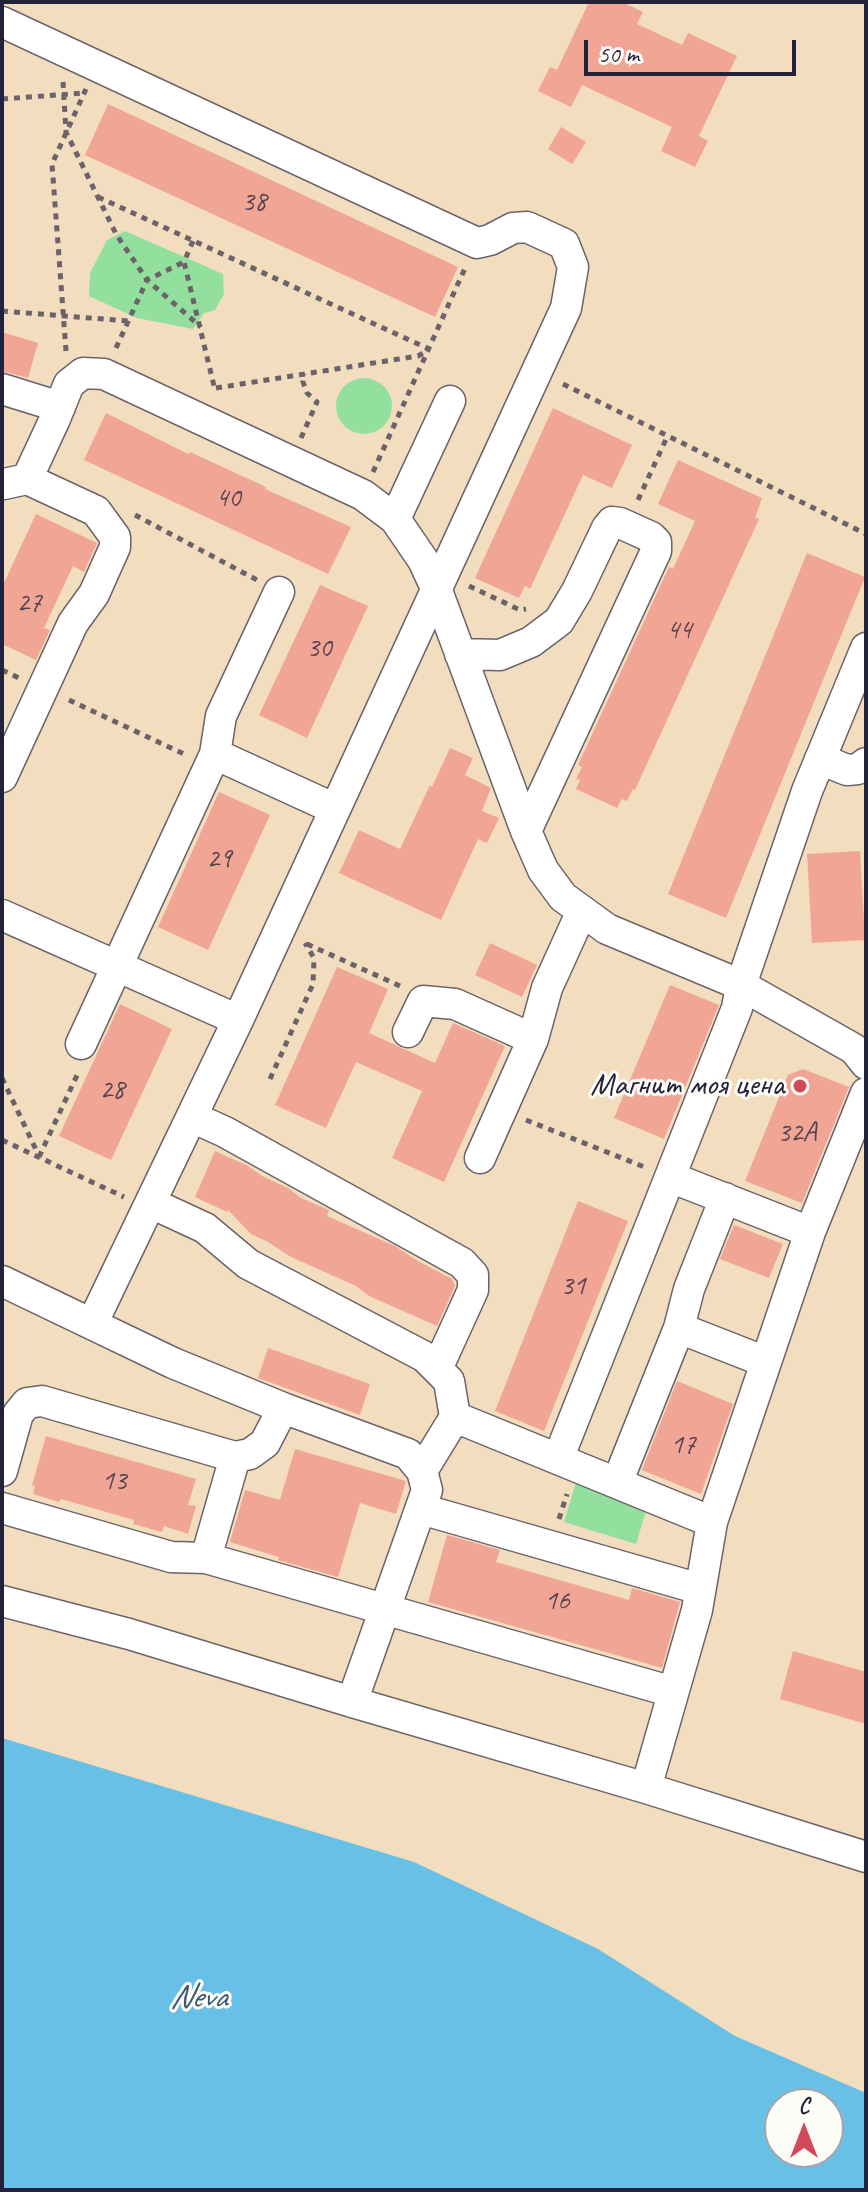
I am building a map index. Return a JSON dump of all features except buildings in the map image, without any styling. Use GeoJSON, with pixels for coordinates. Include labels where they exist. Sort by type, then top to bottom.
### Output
{"type":"FeatureCollection","features":[{"type":"Feature","properties":{"kind":"street"},"geometry":{"type":"LineString","coordinates":[[2,22],[61,49],[91,79],[477,243],[513,228],[527,227],[564,244],[573,267],[566,308],[238,1020],[92,1324]]}},
{"type":"Feature","properties":{"kind":"street"},"geometry":{"type":"LineString","coordinates":[[2,777],[73,623],[94,594],[115,547],[115,537],[96,511],[9,485],[64,395],[83,373],[104,374],[363,495],[395,519],[439,581],[460,654],[526,831],[543,870],[563,897],[607,929],[741,985],[854,1049],[866,1064]]}},
{"type":"Feature","properties":{"kind":"street"},"geometry":{"type":"LineString","coordinates":[[2,389],[64,395]]}},
{"type":"Feature","properties":{"kind":"street"},"geometry":{"type":"LineString","coordinates":[[395,519],[450,401]]}},
{"type":"Feature","properties":{"kind":"street"},"geometry":{"type":"LineString","coordinates":[[460,654],[500,655],[531,642],[559,621],[612,522],[651,537],[656,542],[656,551],[526,831]]}},
{"type":"Feature","properties":{"kind":"street"},"geometry":{"type":"LineString","coordinates":[[81,1044],[212,760],[221,716],[279,592]]}},
{"type":"Feature","properties":{"kind":"street"},"geometry":{"type":"LineString","coordinates":[[566,1462],[670,1177],[737,1008],[741,985],[807,791],[866,648]]}},
{"type":"Feature","properties":{"kind":"street"},"geometry":{"type":"LineString","coordinates":[[820,759],[847,770],[858,769],[866,763]]}},
{"type":"Feature","properties":{"kind":"street"},"geometry":{"type":"LineString","coordinates":[[212,760],[335,809]]}},
{"type":"Feature","properties":{"kind":"street"},"geometry":{"type":"LineString","coordinates":[[480,1158],[533,1039],[547,988],[582,911]]}},
{"type":"Feature","properties":{"kind":"street"},"geometry":{"type":"LineString","coordinates":[[2,915],[238,1020]]}},
{"type":"Feature","properties":{"kind":"street"},"geometry":{"type":"LineString","coordinates":[[408,1032],[423,1001],[455,1004],[533,1039]]}},
{"type":"Feature","properties":{"kind":"street"},"geometry":{"type":"LineString","coordinates":[[646,1788],[697,1610],[712,1522],[810,1232],[866,1093]]}},
{"type":"Feature","properties":{"kind":"street"},"geometry":{"type":"LineString","coordinates":[[192,1117],[225,1132],[462,1263],[473,1275],[473,1290],[437,1369]]}},
{"type":"Feature","properties":{"kind":"street"},"geometry":{"type":"LineString","coordinates":[[670,1177],[810,1232]]}},
{"type":"Feature","properties":{"kind":"street"},"geometry":{"type":"LineString","coordinates":[[617,1483],[679,1328],[689,1289],[725,1198]]}},
{"type":"Feature","properties":{"kind":"street"},"geometry":{"type":"LineString","coordinates":[[151,1203],[205,1228],[248,1264],[425,1357],[449,1381],[455,1417],[422,1471]]}},
{"type":"Feature","properties":{"kind":"street"},"geometry":{"type":"LineString","coordinates":[[2,1281],[173,1363],[408,1454],[422,1471],[427,1490],[352,1702]]}},
{"type":"Feature","properties":{"kind":"street"},"geometry":{"type":"LineString","coordinates":[[679,1328],[766,1362]]}},
{"type":"Feature","properties":{"kind":"street"},"geometry":{"type":"LineString","coordinates":[[2,1471],[18,1414],[27,1403],[42,1401],[235,1457],[250,1454],[265,1443],[283,1408]]}},
{"type":"Feature","properties":{"kind":"street"},"geometry":{"type":"LineString","coordinates":[[455,1417],[712,1522]]}},
{"type":"Feature","properties":{"kind":"street"},"geometry":{"type":"LineString","coordinates":[[206,1558],[235,1457]]}},
{"type":"Feature","properties":{"kind":"street"},"geometry":{"type":"LineString","coordinates":[[2,1508],[171,1557],[206,1558],[673,1692]]}},
{"type":"Feature","properties":{"kind":"street"},"geometry":{"type":"LineString","coordinates":[[421,1509],[700,1589]]}},
{"type":"Feature","properties":{"kind":"street"},"geometry":{"type":"LineString","coordinates":[[2,1601],[129,1634],[866,1857]]}},
{"type":"Feature","properties":{"kind":"path"},"geometry":{"type":"LineString","coordinates":[[61,49],[66,132],[116,234],[147,280],[201,327]]}},
{"type":"Feature","properties":{"kind":"path"},"geometry":{"type":"LineString","coordinates":[[2,99],[64,94],[91,79]]}},
{"type":"Feature","properties":{"kind":"path"},"geometry":{"type":"LineString","coordinates":[[64,395],[64,315],[52,164],[91,79]]}},
{"type":"Feature","properties":{"kind":"path"},"geometry":{"type":"LineString","coordinates":[[98,197],[429,349]]}},
{"type":"Feature","properties":{"kind":"path"},"geometry":{"type":"LineString","coordinates":[[193,241],[184,262],[216,388],[418,356],[429,349]]}},
{"type":"Feature","properties":{"kind":"path"},"geometry":{"type":"LineString","coordinates":[[363,495],[477,243]]}},
{"type":"Feature","properties":{"kind":"path"},"geometry":{"type":"LineString","coordinates":[[2,311],[128,321],[147,280],[184,262]]}},
{"type":"Feature","properties":{"kind":"path"},"geometry":{"type":"LineString","coordinates":[[537,371],[866,534]]}},
{"type":"Feature","properties":{"kind":"path"},"geometry":{"type":"LineString","coordinates":[[291,461],[317,402],[307,393],[304,374]]}},
{"type":"Feature","properties":{"kind":"path"},"geometry":{"type":"LineString","coordinates":[[626,526],[668,435]]}},
{"type":"Feature","properties":{"kind":"path"},"geometry":{"type":"LineString","coordinates":[[127,511],[279,592]]}},
{"type":"Feature","properties":{"kind":"path"},"geometry":{"type":"LineString","coordinates":[[439,581],[520,610],[534,609],[543,602],[565,612]]}},
{"type":"Feature","properties":{"kind":"path"},"geometry":{"type":"LineString","coordinates":[[2,670],[212,760]]}},
{"type":"Feature","properties":{"kind":"path"},"geometry":{"type":"LineString","coordinates":[[279,931],[400,986],[423,1001]]}},
{"type":"Feature","properties":{"kind":"path"},"geometry":{"type":"LineString","coordinates":[[270,1079],[313,984],[314,958],[307,944]]}},
{"type":"Feature","properties":{"kind":"path"},"geometry":{"type":"LineString","coordinates":[[2,1078],[39,1157]]}},
{"type":"Feature","properties":{"kind":"path"},"geometry":{"type":"LineString","coordinates":[[501,1110],[670,1177]]}},
{"type":"Feature","properties":{"kind":"path"},"geometry":{"type":"LineString","coordinates":[[2,1140],[136,1202],[151,1203]]}},
{"type":"Feature","properties":{"kind":"path"},"geometry":{"type":"LineString","coordinates":[[551,1546],[566,1462]]}},
{"type":"Feature","properties":{"kind":"green space"},"geometry":{"type":"Polygon","coordinates":[[[125,231],[223,274],[224,294],[215,310],[204,313],[193,329],[137,318],[89,296],[90,273],[107,240],[125,231]]]}},
{"type":"Feature","properties":{"kind":"green space"},"geometry":{"type":"Polygon","coordinates":[[[364,378],[384,386],[392,406],[384,426],[364,434],[344,426],[336,406],[344,386],[364,378]]]}},
{"type":"Feature","properties":{"kind":"green space"},"geometry":{"type":"Polygon","coordinates":[[[576,1482],[646,1511],[636,1544],[564,1522],[576,1482]]]}},
{"type":"Feature","properties":{"kind":"water","name":"Neva"},"geometry":{"type":"Polygon","coordinates":[[[2,1738],[414,1862],[598,1949],[735,2036],[866,2093],[866,2190],[2,2190],[2,1738]]]}},
{"type":"Feature","properties":{"kind":"place","name":"Магнит моя цена"},"geometry":{"type":"Point","coordinates":[800,1086]}}]}
